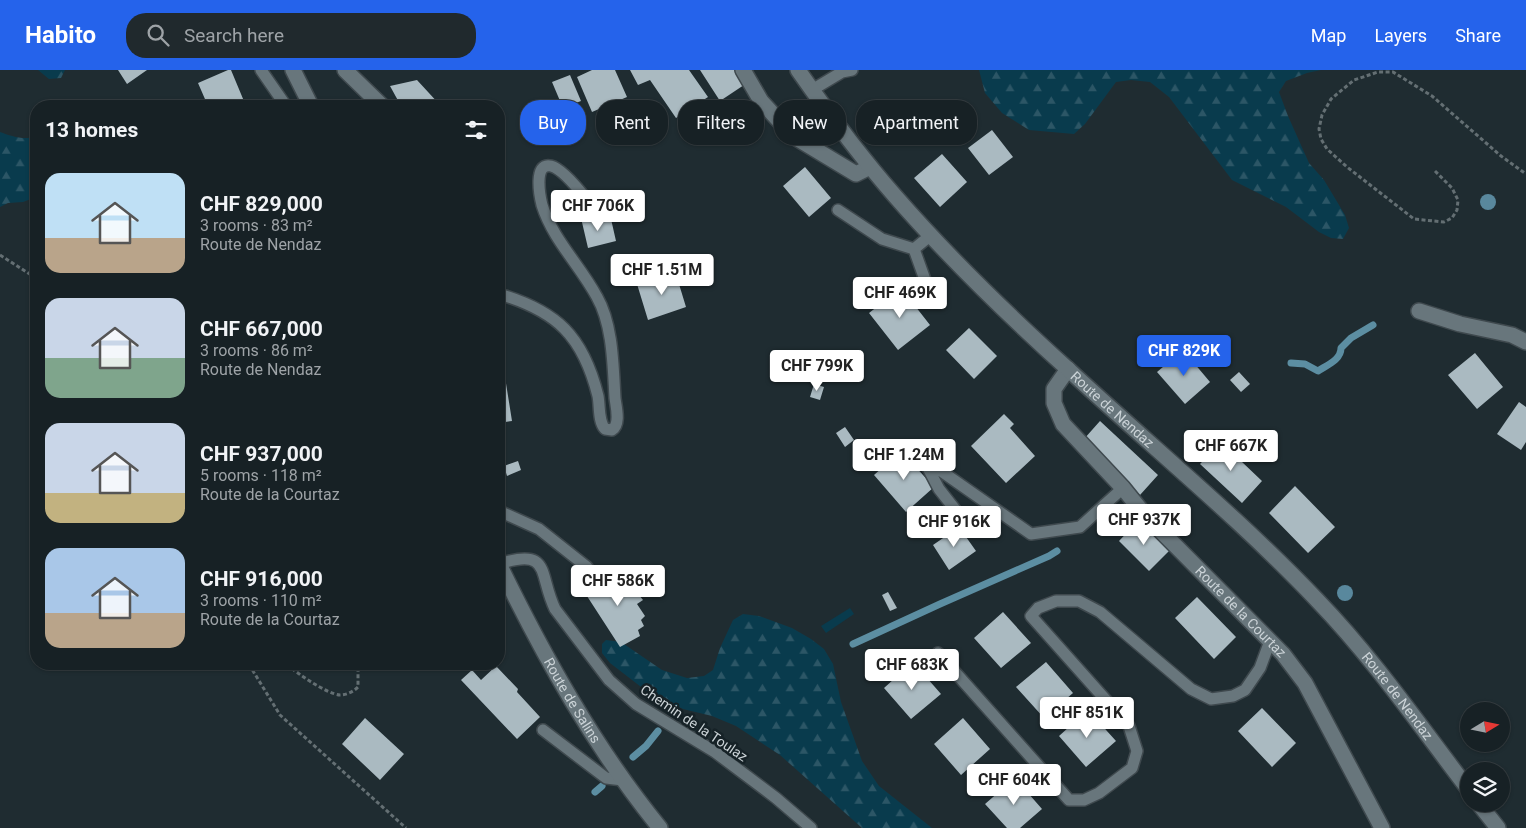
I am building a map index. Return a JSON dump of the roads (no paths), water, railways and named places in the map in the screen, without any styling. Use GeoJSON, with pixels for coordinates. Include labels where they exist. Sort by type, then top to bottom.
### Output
{"type":"FeatureCollection","features":[{"type":"Feature","properties":{"kind":"street"},"geometry":{"type":"LineString","coordinates":[[293,70],[308,100]]}},
{"type":"Feature","properties":{"kind":"street"},"geometry":{"type":"LineString","coordinates":[[345,70],[376,100]]}},
{"type":"Feature","properties":{"kind":"street"},"geometry":{"type":"LineString","coordinates":[[743,70],[761,101],[793,136],[856,174],[870,167]]}},
{"type":"Feature","properties":{"kind":"street","name":"Route de Nendaz"},"geometry":{"type":"LineString","coordinates":[[798,70],[870,167],[895,197],[962,268],[1068,369],[1273,555],[1319,602],[1378,670],[1460,778]]}},
{"type":"Feature","properties":{"kind":"street"},"geometry":{"type":"LineString","coordinates":[[1418,310],[1460,324],[1512,335],[1526,342]]}},
{"type":"Feature","properties":{"kind":"street","name":"Route de la Courtaz"},"geometry":{"type":"LineString","coordinates":[[1068,369],[1054,389],[1054,404],[1063,424],[1123,488],[1144,514],[1283,654],[1305,683],[1382,828]]}},
{"type":"Feature","properties":{"kind":"street","name":"Route de Salins"},"geometry":{"type":"LineString","coordinates":[[505,576],[560,682],[623,780],[660,828]]}},
{"type":"Feature","properties":{"kind":"street"},"geometry":{"type":"LineString","coordinates":[[1485,812],[1498,828]]}},
{"type":"Feature","properties":{"kind":"lane"},"geometry":{"type":"LineString","coordinates":[[260,70],[282,100]]}},
{"type":"Feature","properties":{"kind":"lane"},"geometry":{"type":"LineString","coordinates":[[812,90],[842,72],[852,70]]}},
{"type":"Feature","properties":{"kind":"lane"},"geometry":{"type":"LineString","coordinates":[[505,296],[529,304],[544,312],[566,329],[585,359],[593,380],[602,425],[605,429],[612,430],[615,428],[617,417],[611,353],[604,311],[590,285],[560,243],[549,221],[539,190],[539,176],[542,170],[551,166],[560,171],[587,200]]}},
{"type":"Feature","properties":{"kind":"lane"},"geometry":{"type":"LineString","coordinates":[[838,210],[882,239],[914,248]]}},
{"type":"Feature","properties":{"kind":"lane"},"geometry":{"type":"LineString","coordinates":[[914,248],[931,235]]}},
{"type":"Feature","properties":{"kind":"lane"},"geometry":{"type":"LineString","coordinates":[[914,248],[933,302]]}},
{"type":"Feature","properties":{"kind":"lane"},"geometry":{"type":"LineString","coordinates":[[972,531],[939,489],[927,466],[941,470],[1031,534],[1080,527],[1123,488]]}},
{"type":"Feature","properties":{"kind":"lane"},"geometry":{"type":"LineString","coordinates":[[505,514],[539,530],[587,567]]}},
{"type":"Feature","properties":{"kind":"lane","name":"Chemin de la Toulaz"},"geometry":{"type":"LineString","coordinates":[[505,562],[522,558],[537,562],[542,567],[550,598],[555,609],[609,680],[636,704],[715,752],[776,798],[811,828]]}},
{"type":"Feature","properties":{"kind":"lane"},"geometry":{"type":"LineString","coordinates":[[938,653],[1068,800],[1084,800],[1100,793],[1132,768],[1137,751],[1129,726],[1031,616],[1038,608],[1056,601],[1079,601],[1100,612],[1190,689],[1212,699],[1233,696],[1245,690],[1260,668],[1270,641]]}},
{"type":"Feature","properties":{"kind":"lane"},"geometry":{"type":"LineString","coordinates":[[543,730],[606,778],[623,780]]}},
{"type":"Feature","properties":{"kind":"waterway"},"geometry":{"type":"LineString","coordinates":[[1291,363],[1305,364],[1318,371],[1336,359],[1341,348],[1351,338],[1373,325]]}},
{"type":"Feature","properties":{"kind":"waterway"},"geometry":{"type":"LineString","coordinates":[[853,644],[1057,551]]}},
{"type":"Feature","properties":{"kind":"waterway"},"geometry":{"type":"LineString","coordinates":[[633,757],[646,746],[658,731]]}},
{"type":"Feature","properties":{"kind":"waterway"},"geometry":{"type":"LineString","coordinates":[[595,792],[602,786]]}}]}
